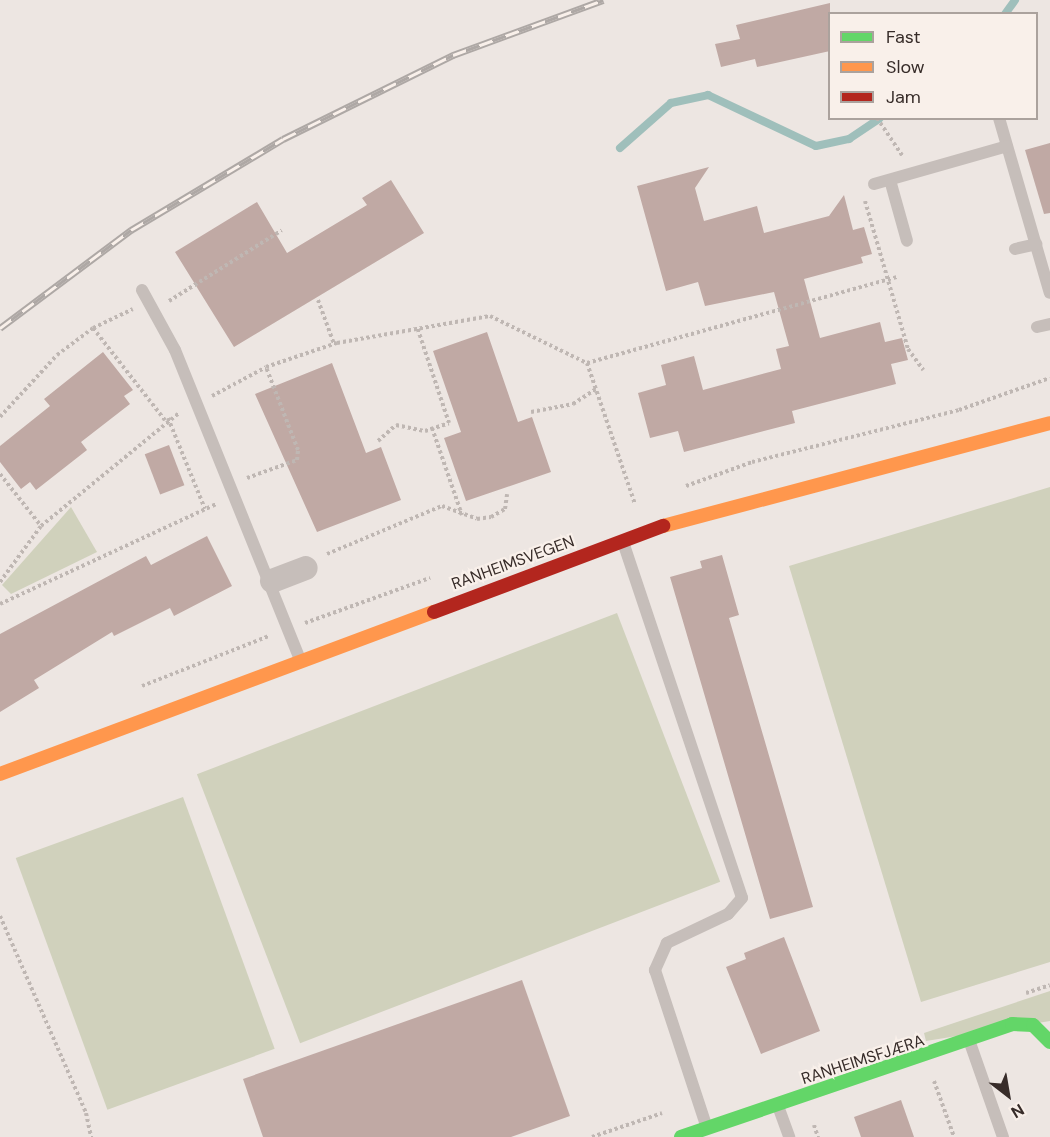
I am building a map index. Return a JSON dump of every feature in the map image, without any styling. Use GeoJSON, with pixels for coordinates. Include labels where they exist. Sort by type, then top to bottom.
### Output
{"type":"FeatureCollection","features":[{"type":"Feature","properties":{"kind":"street","name":"RANHEIMSVEGEN"},"geometry":{"type":"LineString","coordinates":[[0,774],[622,541],[1050,423]]}},
{"type":"Feature","properties":{"kind":"street"},"geometry":{"type":"LineString","coordinates":[[272,581],[314,562]]}},
{"type":"Feature","properties":{"kind":"street","name":"RANHEIMSFJÆRA"},"geometry":{"type":"LineString","coordinates":[[681,1137],[1012,1024],[1032,1025],[1050,1042]]}},
{"type":"Feature","properties":{"kind":"lane"},"geometry":{"type":"LineString","coordinates":[[1000,120],[1050,293]]}},
{"type":"Feature","properties":{"kind":"lane"},"geometry":{"type":"LineString","coordinates":[[868,187],[1007,146]]}},
{"type":"Feature","properties":{"kind":"lane"},"geometry":{"type":"LineString","coordinates":[[890,180],[907,242]]}},
{"type":"Feature","properties":{"kind":"lane"},"geometry":{"type":"LineString","coordinates":[[1015,249],[1036,244]]}},
{"type":"Feature","properties":{"kind":"lane"},"geometry":{"type":"LineString","coordinates":[[142,290],[197,403],[272,581],[300,661]]}},
{"type":"Feature","properties":{"kind":"lane"},"geometry":{"type":"LineString","coordinates":[[1037,327],[1050,324]]}},
{"type":"Feature","properties":{"kind":"lane"},"geometry":{"type":"LineString","coordinates":[[622,541],[742,898],[728,914],[667,943],[655,970],[707,1128]]}},
{"type":"Feature","properties":{"kind":"lane"},"geometry":{"type":"LineString","coordinates":[[969,1040],[1003,1137]]}},
{"type":"Feature","properties":{"kind":"lane"},"geometry":{"type":"LineString","coordinates":[[778,1105],[789,1137]]}},
{"type":"Feature","properties":{"kind":"path"},"geometry":{"type":"LineString","coordinates":[[879,120],[889,135]]}},
{"type":"Feature","properties":{"kind":"path"},"geometry":{"type":"LineString","coordinates":[[868,187],[887,280],[913,363],[923,370]]}},
{"type":"Feature","properties":{"kind":"path"},"geometry":{"type":"LineString","coordinates":[[0,582],[41,526],[166,419],[266,367],[334,344],[417,327],[490,316],[587,363],[898,276]]}},
{"type":"Feature","properties":{"kind":"path"},"geometry":{"type":"LineString","coordinates":[[318,300],[334,344]]}},
{"type":"Feature","properties":{"kind":"path"},"geometry":{"type":"LineString","coordinates":[[378,441],[396,425],[432,428],[449,423],[417,327]]}},
{"type":"Feature","properties":{"kind":"path"},"geometry":{"type":"LineString","coordinates":[[93,328],[166,419],[205,509]]}},
{"type":"Feature","properties":{"kind":"path"},"geometry":{"type":"LineString","coordinates":[[587,363],[635,504]]}},
{"type":"Feature","properties":{"kind":"path"},"geometry":{"type":"LineString","coordinates":[[0,604],[205,509],[234,490],[297,460],[298,450],[266,367]]}},
{"type":"Feature","properties":{"kind":"path"},"geometry":{"type":"LineString","coordinates":[[531,412],[573,404],[596,389]]}},
{"type":"Feature","properties":{"kind":"path"},"geometry":{"type":"LineString","coordinates":[[432,428],[462,515]]}},
{"type":"Feature","properties":{"kind":"path"},"geometry":{"type":"LineString","coordinates":[[0,474],[41,526]]}},
{"type":"Feature","properties":{"kind":"path"},"geometry":{"type":"LineString","coordinates":[[314,562],[442,506],[462,515],[491,517],[504,509],[507,494]]}},
{"type":"Feature","properties":{"kind":"path"},"geometry":{"type":"LineString","coordinates":[[0,916],[86,1113],[91,1137]]}},
{"type":"Feature","properties":{"kind":"path"},"geometry":{"type":"LineString","coordinates":[[814,1125],[818,1137]]}},
{"type":"Feature","properties":{"kind":"green space"},"geometry":{"type":"Polygon","coordinates":[[[1050,487],[1050,962],[921,1002],[789,566],[1050,487]]]}},
{"type":"Feature","properties":{"kind":"green space"},"geometry":{"type":"Polygon","coordinates":[[[71,507],[97,552],[11,594],[2,585],[71,507]]]}},
{"type":"Feature","properties":{"kind":"green space"},"geometry":{"type":"Polygon","coordinates":[[[617,613],[720,882],[300,1043],[197,774],[617,613]]]}},
{"type":"Feature","properties":{"kind":"green space"},"geometry":{"type":"Polygon","coordinates":[[[183,797],[275,1049],[107,1110],[16,858],[183,797]]]}},
{"type":"Feature","properties":{"kind":"green space"},"geometry":{"type":"Polygon","coordinates":[[[1050,991],[1050,1021],[926,1041],[924,1033],[1050,991]]]}},
{"type":"Feature","properties":{"kind":"building"},"geometry":{"type":"Polygon","coordinates":[[[830,3],[828,51],[757,67],[755,59],[721,67],[715,44],[740,39],[736,25],[830,3]]]}},
{"type":"Feature","properties":{"kind":"building"},"geometry":{"type":"Polygon","coordinates":[[[1050,143],[1050,213],[1044,214],[1025,150],[1050,143]]]}},
{"type":"Feature","properties":{"kind":"building"},"geometry":{"type":"Polygon","coordinates":[[[709,167],[695,188],[704,221],[757,206],[764,233],[829,216],[844,195],[853,230],[864,227],[872,254],[861,257],[863,263],[804,279],[820,338],[880,322],[885,342],[902,338],[908,360],[891,364],[896,384],[792,411],[795,423],[684,452],[678,431],[650,438],[638,393],[666,385],[661,365],[694,356],[703,390],[781,369],[776,349],[789,346],[774,292],[705,306],[698,282],[666,291],[637,186],[709,167]]]}},
{"type":"Feature","properties":{"kind":"building"},"geometry":{"type":"Polygon","coordinates":[[[391,180],[424,233],[234,347],[175,252],[257,202],[287,253],[367,205],[362,198],[391,180]]]}},
{"type":"Feature","properties":{"kind":"building"},"geometry":{"type":"Polygon","coordinates":[[[487,332],[518,422],[532,417],[551,472],[466,501],[444,438],[461,432],[433,351],[487,332]]]}},
{"type":"Feature","properties":{"kind":"building"},"geometry":{"type":"Polygon","coordinates":[[[103,352],[133,390],[124,396],[130,404],[81,442],[87,450],[36,490],[30,482],[21,489],[0,462],[0,446],[50,406],[44,399],[103,352]]]}},
{"type":"Feature","properties":{"kind":"building"},"geometry":{"type":"Polygon","coordinates":[[[332,363],[366,453],[381,447],[401,500],[317,532],[255,394],[332,363]]]}},
{"type":"Feature","properties":{"kind":"building"},"geometry":{"type":"Polygon","coordinates":[[[169,445],[184,485],[160,494],[145,454],[169,445]]]}},
{"type":"Feature","properties":{"kind":"building"},"geometry":{"type":"Polygon","coordinates":[[[207,536],[232,586],[174,616],[170,608],[114,636],[112,632],[34,680],[39,688],[0,712],[0,634],[146,556],[151,565],[207,536]]]}},
{"type":"Feature","properties":{"kind":"building"},"geometry":{"type":"Polygon","coordinates":[[[722,555],[739,615],[729,618],[813,907],[770,919],[670,577],[702,568],[700,561],[722,555]]]}},
{"type":"Feature","properties":{"kind":"building"},"geometry":{"type":"Polygon","coordinates":[[[784,937],[820,1031],[761,1054],[726,967],[746,959],[744,953],[784,937]]]}},
{"type":"Feature","properties":{"kind":"building"},"geometry":{"type":"Polygon","coordinates":[[[522,980],[570,1116],[511,1137],[263,1137],[243,1079],[522,980]]]}},
{"type":"Feature","properties":{"kind":"building"},"geometry":{"type":"Polygon","coordinates":[[[901,1100],[914,1137],[861,1137],[854,1117],[901,1100]]]}},
{"type":"Feature","properties":{"kind":"waterway"},"geometry":{"type":"LineString","coordinates":[[1006,12],[1015,0]]}},
{"type":"Feature","properties":{"kind":"waterway"},"geometry":{"type":"LineString","coordinates":[[620,148],[671,103],[708,95],[816,146],[849,139],[877,120]]}},
{"type":"Feature","properties":{"kind":"railway"},"geometry":{"type":"LineString","coordinates":[[0,328],[131,230],[283,139],[453,55],[603,0]]}},
{"type":"Feature","properties":{"kind":"traffic: fast"},"geometry":{"type":"LineString","coordinates":[[681,1137],[1012,1024],[1033,1025],[1050,1042]]}},
{"type":"Feature","properties":{"kind":"traffic: slow"},"geometry":{"type":"LineString","coordinates":[[663,526],[1050,423]]}},
{"type":"Feature","properties":{"kind":"traffic: slow"},"geometry":{"type":"LineString","coordinates":[[0,774],[434,612]]}},
{"type":"Feature","properties":{"kind":"traffic: jam"},"geometry":{"type":"LineString","coordinates":[[434,612],[663,526]]}}]}
